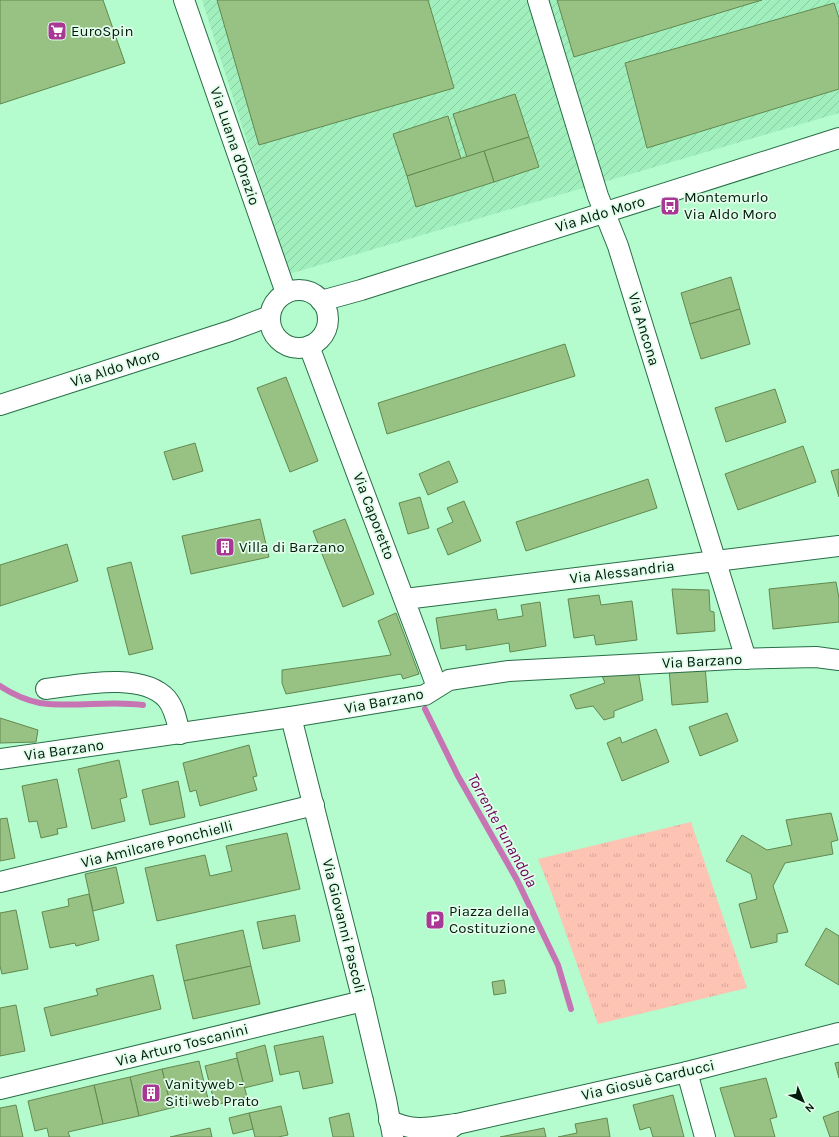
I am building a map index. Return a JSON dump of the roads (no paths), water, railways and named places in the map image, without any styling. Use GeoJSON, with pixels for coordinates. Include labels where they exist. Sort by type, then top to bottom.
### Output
{"type":"FeatureCollection","features":[{"type":"Feature","properties":{"kind":"street","name":"Via Luana d'Orazio"},"geometry":{"type":"LineString","coordinates":[[184,0],[286,292]]}},
{"type":"Feature","properties":{"kind":"street","name":"Via Ancona"},"geometry":{"type":"LineString","coordinates":[[538,0],[598,196],[618,246],[746,659]]}},
{"type":"Feature","properties":{"kind":"street","name":"Via Aldo Moro"},"geometry":{"type":"LineString","coordinates":[[324,307],[361,290],[839,138]]}},
{"type":"Feature","properties":{"kind":"street"},"geometry":{"type":"LineString","coordinates":[[296,290],[314,294],[324,307],[326,327],[324,333],[309,346],[302,348],[286,345],[272,325],[272,307],[278,298],[286,292],[296,290]]}},
{"type":"Feature","properties":{"kind":"street","name":"Via Aldo Moro"},"geometry":{"type":"LineString","coordinates":[[0,405],[230,331],[272,325]]}},
{"type":"Feature","properties":{"kind":"street","name":"Via Caporetto"},"geometry":{"type":"LineString","coordinates":[[309,346],[437,687]]}},
{"type":"Feature","properties":{"kind":"street","name":"Via Alessandria"},"geometry":{"type":"LineString","coordinates":[[405,599],[839,546]]}},
{"type":"Feature","properties":{"kind":"street","name":"Via Barzano"},"geometry":{"type":"LineString","coordinates":[[0,759],[180,734],[425,696],[449,680],[509,671],[746,659],[816,657],[839,660]]}},
{"type":"Feature","properties":{"kind":"street"},"geometry":{"type":"LineString","coordinates":[[46,689],[117,681],[148,688],[158,692],[167,700],[176,716],[180,734]]}},
{"type":"Feature","properties":{"kind":"street","name":"Via Giovanni Pascoli"},"geometry":{"type":"LineString","coordinates":[[291,717],[363,1001],[386,1099],[391,1129]]}},
{"type":"Feature","properties":{"kind":"street","name":"Via Amilcare Ponchielli"},"geometry":{"type":"LineString","coordinates":[[0,882],[314,805]]}},
{"type":"Feature","properties":{"kind":"street","name":"Via Arturo Toscanini"},"geometry":{"type":"LineString","coordinates":[[0,1089],[363,1001]]}},
{"type":"Feature","properties":{"kind":"street","name":"Via Giosuè Carducci"},"geometry":{"type":"LineString","coordinates":[[391,1129],[402,1127],[419,1129],[456,1124],[687,1072],[839,1033]]}},
{"type":"Feature","properties":{"kind":"street"},"geometry":{"type":"LineString","coordinates":[[687,1072],[705,1137]]}},
{"type":"Feature","properties":{"kind":"street","name":"Via Giosuè Carducci"},"geometry":{"type":"LineString","coordinates":[[439,1137],[456,1124]]}},
{"type":"Feature","properties":{"kind":"waterway","name":"Torrente Funandola"},"geometry":{"type":"LineString","coordinates":[[0,686],[9,692],[40,703],[66,705],[117,703],[143,705]]}},
{"type":"Feature","properties":{"kind":"waterway","name":"Torrente Funandola"},"geometry":{"type":"LineString","coordinates":[[425,709],[458,776],[517,880],[558,965],[571,1009]]}},
{"type":"Feature","properties":{"kind":"place","name":"EuroSpin"},"geometry":{"type":"Point","coordinates":[57,31]}},
{"type":"Feature","properties":{"kind":"place","name":"Montemurlo Via Aldo Moro"},"geometry":{"type":"Point","coordinates":[670,206]}},
{"type":"Feature","properties":{"kind":"place","name":"Villa di Barzano"},"geometry":{"type":"Point","coordinates":[225,547]}},
{"type":"Feature","properties":{"kind":"place","name":"Piazza della Costituzione"},"geometry":{"type":"Point","coordinates":[435,920]}},
{"type":"Feature","properties":{"kind":"place","name":"Vanityweb - Siti web Prato"},"geometry":{"type":"Point","coordinates":[151,1093]}}]}
